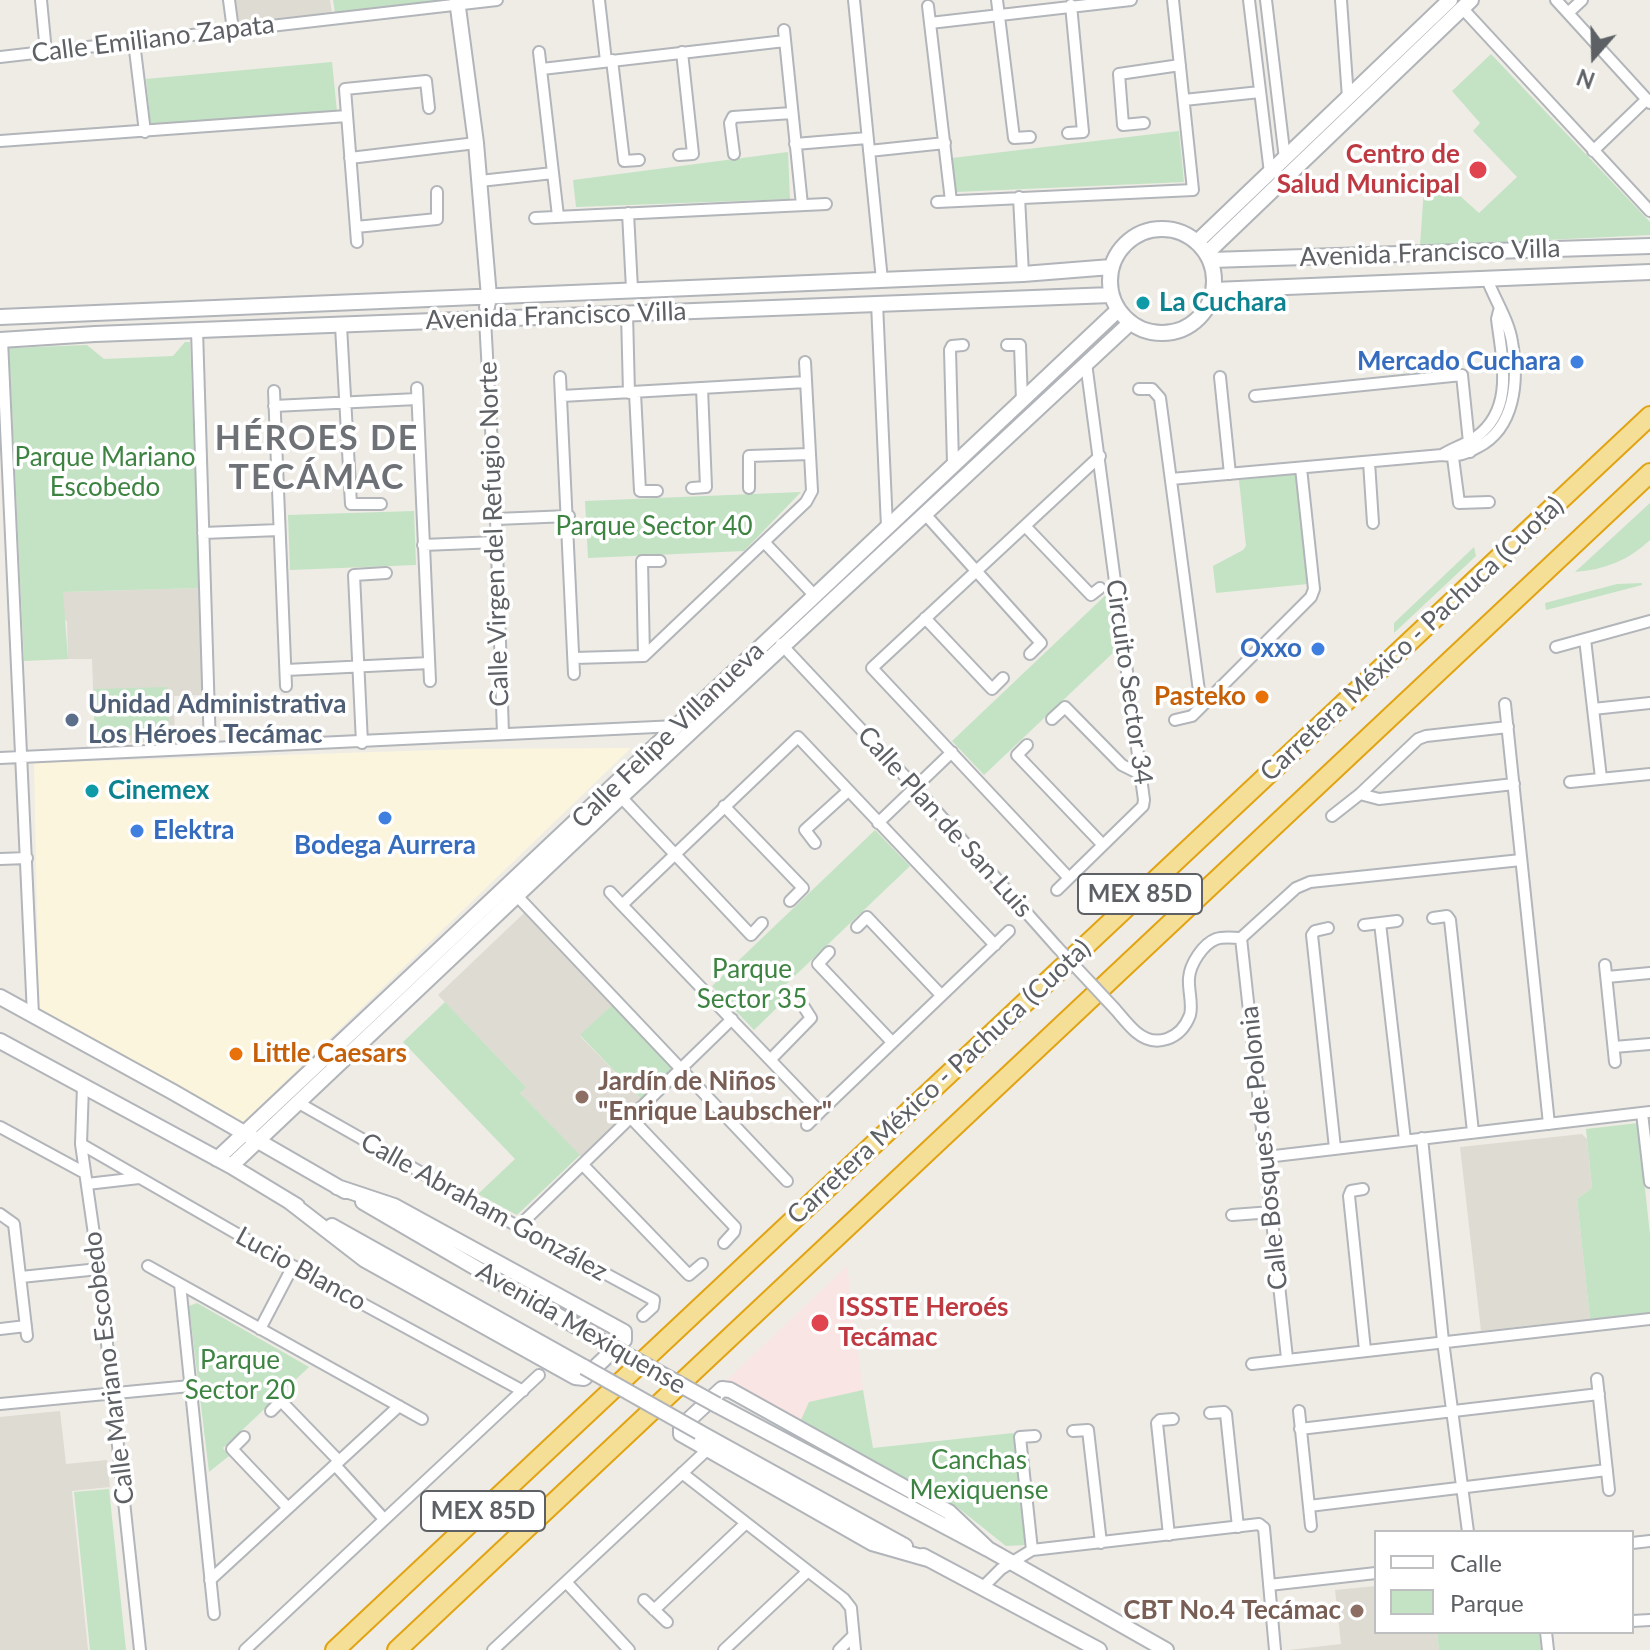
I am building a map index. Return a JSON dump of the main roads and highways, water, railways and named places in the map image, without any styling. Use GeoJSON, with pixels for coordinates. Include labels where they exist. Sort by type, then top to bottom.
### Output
{"type":"FeatureCollection","features":[{"type":"Feature","properties":{"kind":"highway","name":"Carretera México - Pachuca (Cuota)"},"geometry":{"type":"LineString","coordinates":[[335,1650],[1650,416]]}},
{"type":"Feature","properties":{"kind":"highway","name":"Carretera México - Pachuca (Cuota)"},"geometry":{"type":"LineString","coordinates":[[397,1650],[1650,473]]}},
{"type":"Feature","properties":{"kind":"main road","name":"Calle Virgen del Refugio Norte"},"geometry":{"type":"LineString","coordinates":[[457,2],[480,181],[489,297],[485,319]]}},
{"type":"Feature","properties":{"kind":"main road"},"geometry":{"type":"LineString","coordinates":[[1205,252],[1270,173],[1348,98],[1461,3]]}},
{"type":"Feature","properties":{"kind":"main road"},"geometry":{"type":"LineString","coordinates":[[1205,252],[1461,3]]}},
{"type":"Feature","properties":{"kind":"main road"},"geometry":{"type":"LineString","coordinates":[[1165,229],[1182,233],[1205,252],[1214,290],[1203,314],[1182,330],[1155,333],[1130,323],[1118,310],[1111,295],[1111,267],[1119,251],[1131,239],[1147,231],[1165,229]]}},
{"type":"Feature","properties":{"kind":"main road","name":"Avenida Francisco Villa"},"geometry":{"type":"LineString","coordinates":[[1205,252],[1650,246]]}},
{"type":"Feature","properties":{"kind":"main road","name":"Avenida Francisco Villa"},"geometry":{"type":"LineString","coordinates":[[0,317],[1023,274],[1111,267]]}},
{"type":"Feature","properties":{"kind":"main road","name":"Avenida Francisco Villa"},"geometry":{"type":"LineString","coordinates":[[1214,290],[1650,272]]}},
{"type":"Feature","properties":{"kind":"main road","name":"Avenida Francisco Villa"},"geometry":{"type":"LineString","coordinates":[[1,340],[1111,295]]}},
{"type":"Feature","properties":{"kind":"main road","name":"Calle Felipe Villanueva"},"geometry":{"type":"LineString","coordinates":[[224,1163],[778,641],[815,596],[1118,310]]}},
{"type":"Feature","properties":{"kind":"main road","name":"Calle Felipe Villanueva"},"geometry":{"type":"LineString","coordinates":[[251,1136],[297,1102],[518,897],[621,797],[630,781],[679,726],[925,514],[1130,323]]}},
{"type":"Feature","properties":{"kind":"main road","name":"Avenida Mexiquense"},"geometry":{"type":"LineString","coordinates":[[0,997],[251,1136],[603,1342],[1012,1562],[1166,1650]]}},
{"type":"Feature","properties":{"kind":"main road","name":"Avenida Mexiquense"},"geometry":{"type":"LineString","coordinates":[[0,1041],[224,1163],[928,1559],[1099,1650]]}},
{"type":"Feature","properties":{"kind":"main road"},"geometry":{"type":"LineString","coordinates":[[290,1202],[365,1260],[575,1377],[584,1378],[624,1340],[624,1332],[394,1206],[337,1187]]}},
{"type":"Feature","properties":{"kind":"main road"},"geometry":{"type":"LineString","coordinates":[[928,1559],[872,1543],[707,1450],[681,1434],[681,1427],[722,1389],[730,1390],[949,1512],[988,1549]]}},
{"type":"Feature","properties":{"kind":"place","name":"Centro de Salud Municipal"},"geometry":{"type":"Point","coordinates":[1478,170]}},
{"type":"Feature","properties":{"kind":"place","name":"La Cuchara"},"geometry":{"type":"Point","coordinates":[1143,303]}},
{"type":"Feature","properties":{"kind":"place","name":"Mercado Cuchara"},"geometry":{"type":"Point","coordinates":[1577,362]}},
{"type":"Feature","properties":{"kind":"place","name":"Oxxo"},"geometry":{"type":"Point","coordinates":[1318,649]}},
{"type":"Feature","properties":{"kind":"place","name":"Pasteko"},"geometry":{"type":"Point","coordinates":[1262,697]}},
{"type":"Feature","properties":{"kind":"place","name":"Unidad Administrativa Los Héroes Tecámac"},"geometry":{"type":"Point","coordinates":[72,720]}},
{"type":"Feature","properties":{"kind":"place","name":"Cinemex"},"geometry":{"type":"Point","coordinates":[92,791]}},
{"type":"Feature","properties":{"kind":"place","name":"Bodega Aurrera"},"geometry":{"type":"Point","coordinates":[385,818]}},
{"type":"Feature","properties":{"kind":"place","name":"Elektra"},"geometry":{"type":"Point","coordinates":[137,831]}},
{"type":"Feature","properties":{"kind":"place","name":"Little Caesars"},"geometry":{"type":"Point","coordinates":[236,1054]}},
{"type":"Feature","properties":{"kind":"place","name":"Jardín de Niños \"Enrique Laubscher\""},"geometry":{"type":"Point","coordinates":[582,1097]}},
{"type":"Feature","properties":{"kind":"place","name":"ISSSTE Heroés Tecámac"},"geometry":{"type":"Point","coordinates":[820,1323]}},
{"type":"Feature","properties":{"kind":"place","name":"CBT No.4 Tecámac"},"geometry":{"type":"Point","coordinates":[1357,1611]}},
{"type":"Feature","properties":{"kind":"district","name":"HÉROES DE TECÁMAC"},"geometry":{"type":"Point","coordinates":[317,458]}},
{"type":"Feature","properties":{"kind":"park label","name":"Parque Mariano Escobedo"},"geometry":{"type":"Point","coordinates":[105,473]}},
{"type":"Feature","properties":{"kind":"park label","name":"Parque Sector 40"},"geometry":{"type":"Point","coordinates":[654,527]}},
{"type":"Feature","properties":{"kind":"park label","name":"Parque Sector 35"},"geometry":{"type":"Point","coordinates":[752,985]}},
{"type":"Feature","properties":{"kind":"park label","name":"Parque Sector 20"},"geometry":{"type":"Point","coordinates":[240,1376]}},
{"type":"Feature","properties":{"kind":"park label","name":"Canchas Mexiquense"},"geometry":{"type":"Point","coordinates":[979,1476]}}]}
